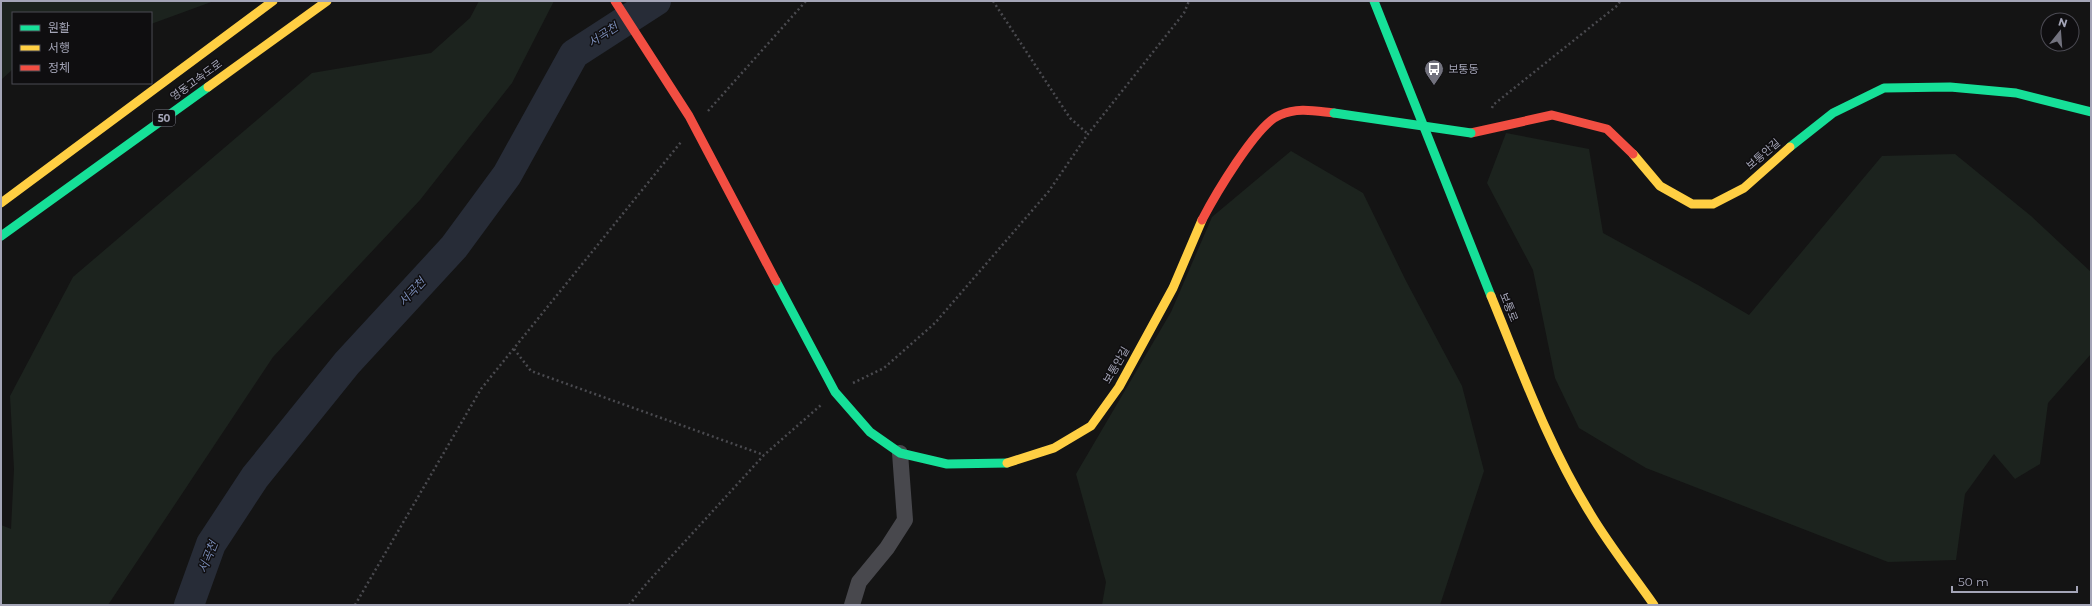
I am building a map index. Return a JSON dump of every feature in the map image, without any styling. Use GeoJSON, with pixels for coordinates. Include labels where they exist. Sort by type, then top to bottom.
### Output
{"type":"FeatureCollection","features":[{"type":"Feature","properties":{"kind":"main road","name":"영동고속도로"},"geometry":{"type":"LineString","coordinates":[[1,204],[274,1]]}},
{"type":"Feature","properties":{"kind":"main road","name":"영동고속도로"},"geometry":{"type":"LineString","coordinates":[[1,236],[328,1]]}},
{"type":"Feature","properties":{"kind":"main road","name":"보통안길"},"geometry":{"type":"LineString","coordinates":[[614,1],[689,116],[693,127],[835,392],[870,432],[900,453],[948,464],[1004,464],[1054,448],[1091,426],[1119,387],[1169,294],[1202,220],[1223,181],[1261,131],[1278,115],[1300,109],[1471,133],[1552,115],[1606,129],[1636,157],[1660,186],[1692,204],[1713,204],[1744,188],[1771,162],[1833,113],[1884,88],[1950,87],[2016,93],[2091,112]]}},
{"type":"Feature","properties":{"kind":"main road","name":"보통로"},"geometry":{"type":"LineString","coordinates":[[1374,1],[1537,408],[1566,471],[1590,514],[1654,605]]}},
{"type":"Feature","properties":{"kind":"street"},"geometry":{"type":"LineString","coordinates":[[852,605],[859,582],[887,548],[905,520],[900,453]]}},
{"type":"Feature","properties":{"kind":"path"},"geometry":{"type":"LineString","coordinates":[[355,605],[481,389],[641,189],[693,127],[806,1]]}},
{"type":"Feature","properties":{"kind":"path"},"geometry":{"type":"LineString","coordinates":[[993,1],[1070,118],[1088,134]]}},
{"type":"Feature","properties":{"kind":"path"},"geometry":{"type":"LineString","coordinates":[[629,605],[647,583],[764,455],[835,392],[884,368],[935,322],[1049,191],[1088,134],[1184,13],[1189,1]]}},
{"type":"Feature","properties":{"kind":"path"},"geometry":{"type":"LineString","coordinates":[[1484,129],[1493,105],[1618,5],[1620,1]]}},
{"type":"Feature","properties":{"kind":"path"},"geometry":{"type":"LineString","coordinates":[[514,349],[531,371],[764,455]]}},
{"type":"Feature","properties":{"kind":"shaded area"},"geometry":{"type":"Polygon","coordinates":[[[1,1],[214,1],[152,24],[152,12],[12,12],[12,70],[1,80],[1,1]]]}},
{"type":"Feature","properties":{"kind":"shaded area"},"geometry":{"type":"Polygon","coordinates":[[[479,1],[554,1],[512,83],[420,200],[273,357],[108,605],[1,605],[1,525],[11,529],[14,469],[10,396],[73,277],[312,73],[431,53],[470,18],[479,1]]]}},
{"type":"Feature","properties":{"kind":"shaded area"},"geometry":{"type":"Polygon","coordinates":[[[1506,133],[1589,149],[1603,233],[1749,315],[1882,156],[1955,154],[2031,216],[2091,272],[2091,354],[2048,403],[2040,464],[2015,479],[1994,454],[1965,494],[1956,560],[1888,562],[1646,468],[1579,428],[1555,378],[1533,270],[1487,183],[1506,133]]]}},
{"type":"Feature","properties":{"kind":"shaded area"},"geometry":{"type":"Polygon","coordinates":[[[1291,151],[1363,193],[1406,281],[1462,386],[1484,471],[1440,605],[1102,605],[1106,582],[1076,474],[1171,312],[1212,217],[1291,151]]]}},
{"type":"Feature","properties":{"kind":"waterway","name":"서곡천"},"geometry":{"type":"LineString","coordinates":[[189,605],[211,544],[255,477],[347,363],[454,247],[507,175],[574,54],[656,1]]}},
{"type":"Feature","properties":{"kind":"traffic: fast"},"geometry":{"type":"LineString","coordinates":[[1374,1],[1491,296]]}},
{"type":"Feature","properties":{"kind":"traffic: fast"},"geometry":{"type":"LineString","coordinates":[[1,236],[208,87]]}},
{"type":"Feature","properties":{"kind":"traffic: fast"},"geometry":{"type":"LineString","coordinates":[[1790,147],[1833,113],[1884,88],[1950,87],[2016,93],[2091,112]]}},
{"type":"Feature","properties":{"kind":"traffic: fast"},"geometry":{"type":"LineString","coordinates":[[1334,113],[1471,133]]}},
{"type":"Feature","properties":{"kind":"traffic: fast"},"geometry":{"type":"LineString","coordinates":[[776,281],[835,392],[870,432],[900,453],[947,464],[1007,463]]}},
{"type":"Feature","properties":{"kind":"traffic: slow"},"geometry":{"type":"LineString","coordinates":[[1,203],[273,1]]}},
{"type":"Feature","properties":{"kind":"traffic: slow"},"geometry":{"type":"LineString","coordinates":[[208,87],[327,1]]}},
{"type":"Feature","properties":{"kind":"traffic: slow"},"geometry":{"type":"LineString","coordinates":[[1633,154],[1660,186],[1692,204],[1713,204],[1744,188],[1790,147]]}},
{"type":"Feature","properties":{"kind":"traffic: slow"},"geometry":{"type":"LineString","coordinates":[[1007,463],[1054,448],[1091,426],[1119,387],[1173,288],[1202,220]]}},
{"type":"Feature","properties":{"kind":"traffic: slow"},"geometry":{"type":"LineString","coordinates":[[1491,296],[1524,379],[1561,461],[1605,537],[1654,605]]}},
{"type":"Feature","properties":{"kind":"traffic: jam"},"geometry":{"type":"LineString","coordinates":[[615,1],[689,116],[776,281]]}},
{"type":"Feature","properties":{"kind":"traffic: jam"},"geometry":{"type":"LineString","coordinates":[[1202,220],[1216,195],[1248,146],[1271,121],[1280,115],[1300,110],[1334,113]]}},
{"type":"Feature","properties":{"kind":"traffic: jam"},"geometry":{"type":"LineString","coordinates":[[1471,133],[1552,115],[1607,129],[1633,154]]}},
{"type":"Feature","properties":{"kind":"place","name":"보통동"},"geometry":{"type":"Point","coordinates":[1434,86]}}]}
